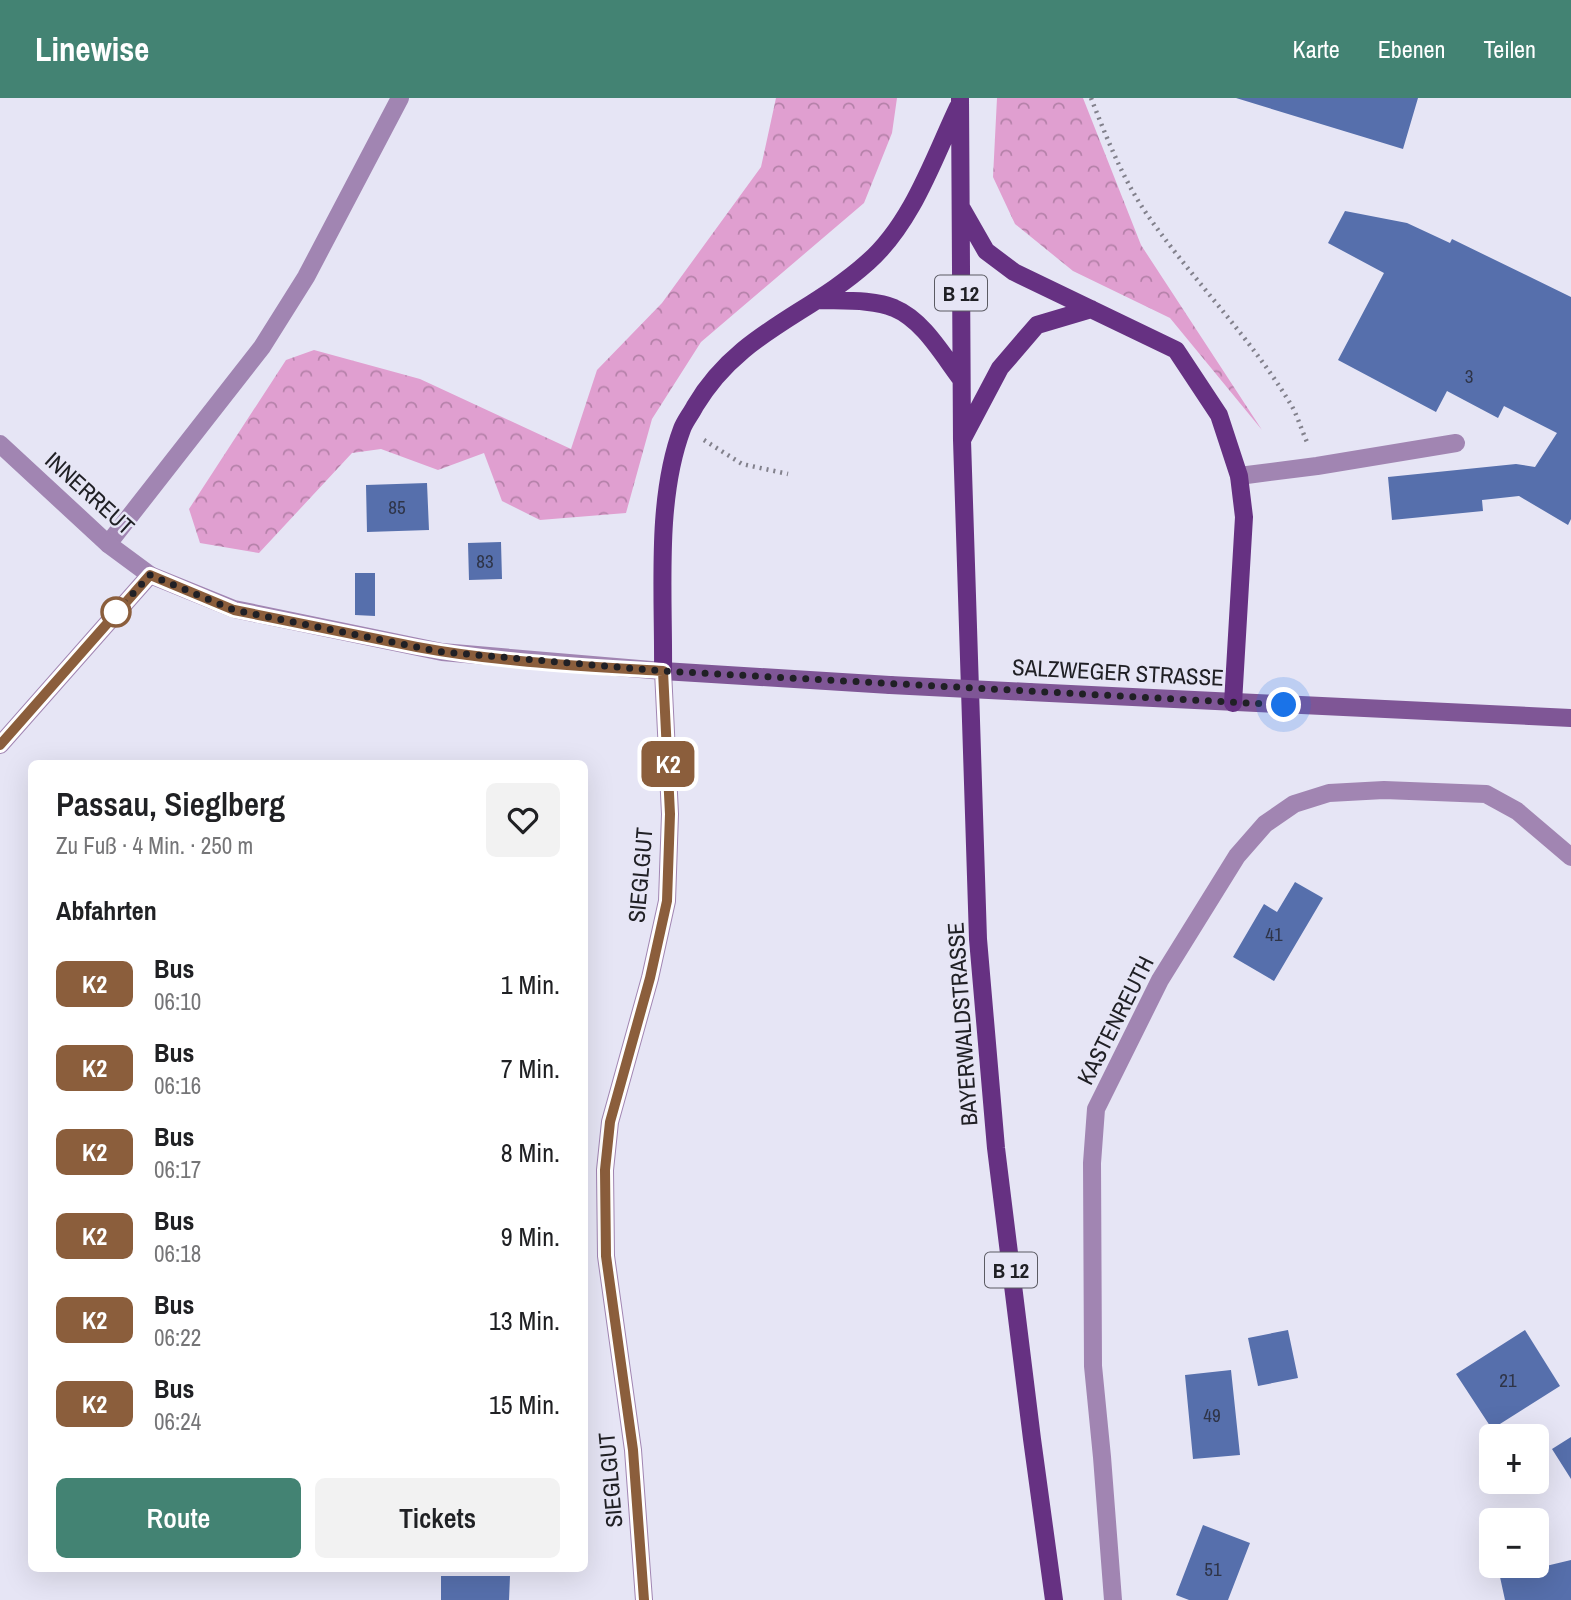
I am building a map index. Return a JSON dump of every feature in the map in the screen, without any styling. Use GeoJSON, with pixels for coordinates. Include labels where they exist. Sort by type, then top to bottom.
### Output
{"type":"FeatureCollection","features":[{"type":"Feature","properties":{"kind":"main road","name":"B 12"},"geometry":{"type":"LineString","coordinates":[[960,101],[962,440]]}},
{"type":"Feature","properties":{"kind":"main road"},"geometry":{"type":"LineString","coordinates":[[663,671],[664,516],[671,466],[683,427],[709,382],[740,351],[818,300],[868,263],[890,240],[910,208],[960,101]]}},
{"type":"Feature","properties":{"kind":"main road"},"geometry":{"type":"LineString","coordinates":[[961,208],[986,251],[1014,272],[1176,350],[1219,415],[1239,477],[1244,517],[1233,703]]}},
{"type":"Feature","properties":{"kind":"main road"},"geometry":{"type":"LineString","coordinates":[[818,300],[893,307],[914,320],[961,379]]}},
{"type":"Feature","properties":{"kind":"main road"},"geometry":{"type":"LineString","coordinates":[[962,440],[1000,368],[1037,325],[1091,309]]}},
{"type":"Feature","properties":{"kind":"main road","name":"BAYERWALDSTRASSE"},"geometry":{"type":"LineString","coordinates":[[962,440],[978,939],[998,1162],[1054,1600]]}},
{"type":"Feature","properties":{"kind":"main road","name":"SALZWEGER STRASSE"},"geometry":{"type":"LineString","coordinates":[[663,671],[1233,703],[1571,718]]}},
{"type":"Feature","properties":{"kind":"street"},"geometry":{"type":"LineString","coordinates":[[108,544],[262,347],[306,278],[400,98]]}},
{"type":"Feature","properties":{"kind":"street"},"geometry":{"type":"LineString","coordinates":[[1239,477],[1456,443]]}},
{"type":"Feature","properties":{"kind":"street","name":"INNERREUT"},"geometry":{"type":"LineString","coordinates":[[0,444],[108,544],[150,575]]}},
{"type":"Feature","properties":{"kind":"street"},"geometry":{"type":"LineString","coordinates":[[0,745],[150,575],[234,610],[442,652],[663,671]]}},
{"type":"Feature","properties":{"kind":"street","name":"SIEGLGUT"},"geometry":{"type":"LineString","coordinates":[[645,1600],[633,1450],[606,1256],[605,1170],[610,1122],[650,978],[667,901],[670,814],[663,671]]}},
{"type":"Feature","properties":{"kind":"street","name":"KASTENREUTH"},"geometry":{"type":"LineString","coordinates":[[1112,1600],[1093,1366],[1091,1163],[1096,1109],[1167,968],[1237,856],[1265,824],[1294,804],[1329,793],[1384,790],[1486,794],[1517,811],[1571,857]]}},
{"type":"Feature","properties":{"kind":"path"},"geometry":{"type":"LineString","coordinates":[[1091,98],[1112,151],[1143,208],[1194,277],[1241,333],[1291,404],[1317,466]]}},
{"type":"Feature","properties":{"kind":"path"},"geometry":{"type":"LineString","coordinates":[[683,427],[742,464],[788,474]]}},
{"type":"Feature","properties":{"kind":"green space"},"geometry":{"type":"Polygon","coordinates":[[[776,98],[897,98],[892,133],[864,203],[701,342],[652,419],[626,513],[540,520],[502,501],[484,453],[438,470],[381,449],[352,453],[259,553],[200,543],[189,509],[286,360],[314,350],[420,379],[571,449],[597,370],[662,303],[761,167],[776,98]]]}},
{"type":"Feature","properties":{"kind":"green space"},"geometry":{"type":"Polygon","coordinates":[[[997,98],[1083,98],[1141,245],[1262,430],[1170,318],[1073,271],[1015,224],[993,177],[997,98]]]}},
{"type":"Feature","properties":{"kind":"building"},"geometry":{"type":"Polygon","coordinates":[[[1236,98],[1418,98],[1403,149],[1236,98]]]}},
{"type":"Feature","properties":{"kind":"building"},"geometry":{"type":"Polygon","coordinates":[[[1345,211],[1407,223],[1450,243],[1452,239],[1571,297],[1571,519],[1568,525],[1519,496],[1482,500],[1483,511],[1392,520],[1388,477],[1516,464],[1535,467],[1557,433],[1504,406],[1498,418],[1447,391],[1436,412],[1338,360],[1384,273],[1328,243],[1345,211]]]}},
{"type":"Feature","properties":{"kind":"building"},"geometry":{"type":"Polygon","coordinates":[[[427,483],[429,530],[367,532],[366,485],[427,483]]]}},
{"type":"Feature","properties":{"kind":"building"},"geometry":{"type":"Polygon","coordinates":[[[501,542],[502,579],[469,580],[468,543],[501,542]]]}},
{"type":"Feature","properties":{"kind":"building"},"geometry":{"type":"Polygon","coordinates":[[[355,573],[375,573],[375,616],[355,615],[355,573]]]}},
{"type":"Feature","properties":{"kind":"building"},"geometry":{"type":"Polygon","coordinates":[[[1295,882],[1323,898],[1274,981],[1233,957],[1264,904],[1277,912],[1295,882]]]}},
{"type":"Feature","properties":{"kind":"building"},"geometry":{"type":"Polygon","coordinates":[[[1288,1330],[1298,1378],[1258,1386],[1248,1338],[1288,1330]]]}},
{"type":"Feature","properties":{"kind":"building"},"geometry":{"type":"Polygon","coordinates":[[[1525,1330],[1560,1386],[1500,1424],[1489,1424],[1456,1374],[1525,1330]]]}},
{"type":"Feature","properties":{"kind":"building"},"geometry":{"type":"Polygon","coordinates":[[[1231,1370],[1240,1455],[1193,1459],[1185,1375],[1231,1370]]]}},
{"type":"Feature","properties":{"kind":"building"},"geometry":{"type":"Polygon","coordinates":[[[1571,1437],[1571,1479],[1552,1449],[1571,1437]]]}},
{"type":"Feature","properties":{"kind":"building"},"geometry":{"type":"Polygon","coordinates":[[[1203,1525],[1250,1543],[1228,1600],[1189,1600],[1176,1595],[1203,1525]]]}},
{"type":"Feature","properties":{"kind":"building"},"geometry":{"type":"Polygon","coordinates":[[[1571,1560],[1571,1600],[1505,1600],[1500,1578],[1549,1578],[1549,1565],[1571,1560]]]}},
{"type":"Feature","properties":{"kind":"building"},"geometry":{"type":"Polygon","coordinates":[[[441,1576],[510,1576],[509,1600],[441,1600],[441,1576]]]}},
{"type":"Feature","properties":{"kind":"bus line","name":"K2"},"geometry":{"type":"LineString","coordinates":[[0,745],[150,575],[234,610],[442,652],[663,671],[670,814],[667,901],[650,978],[610,1122],[605,1170],[606,1256],[633,1450],[644,1600]]}},
{"type":"Feature","properties":{"kind":"route"},"geometry":{"type":"LineString","coordinates":[[116,612],[150,575],[234,610],[442,652],[663,671],[1284,705]]}}]}
